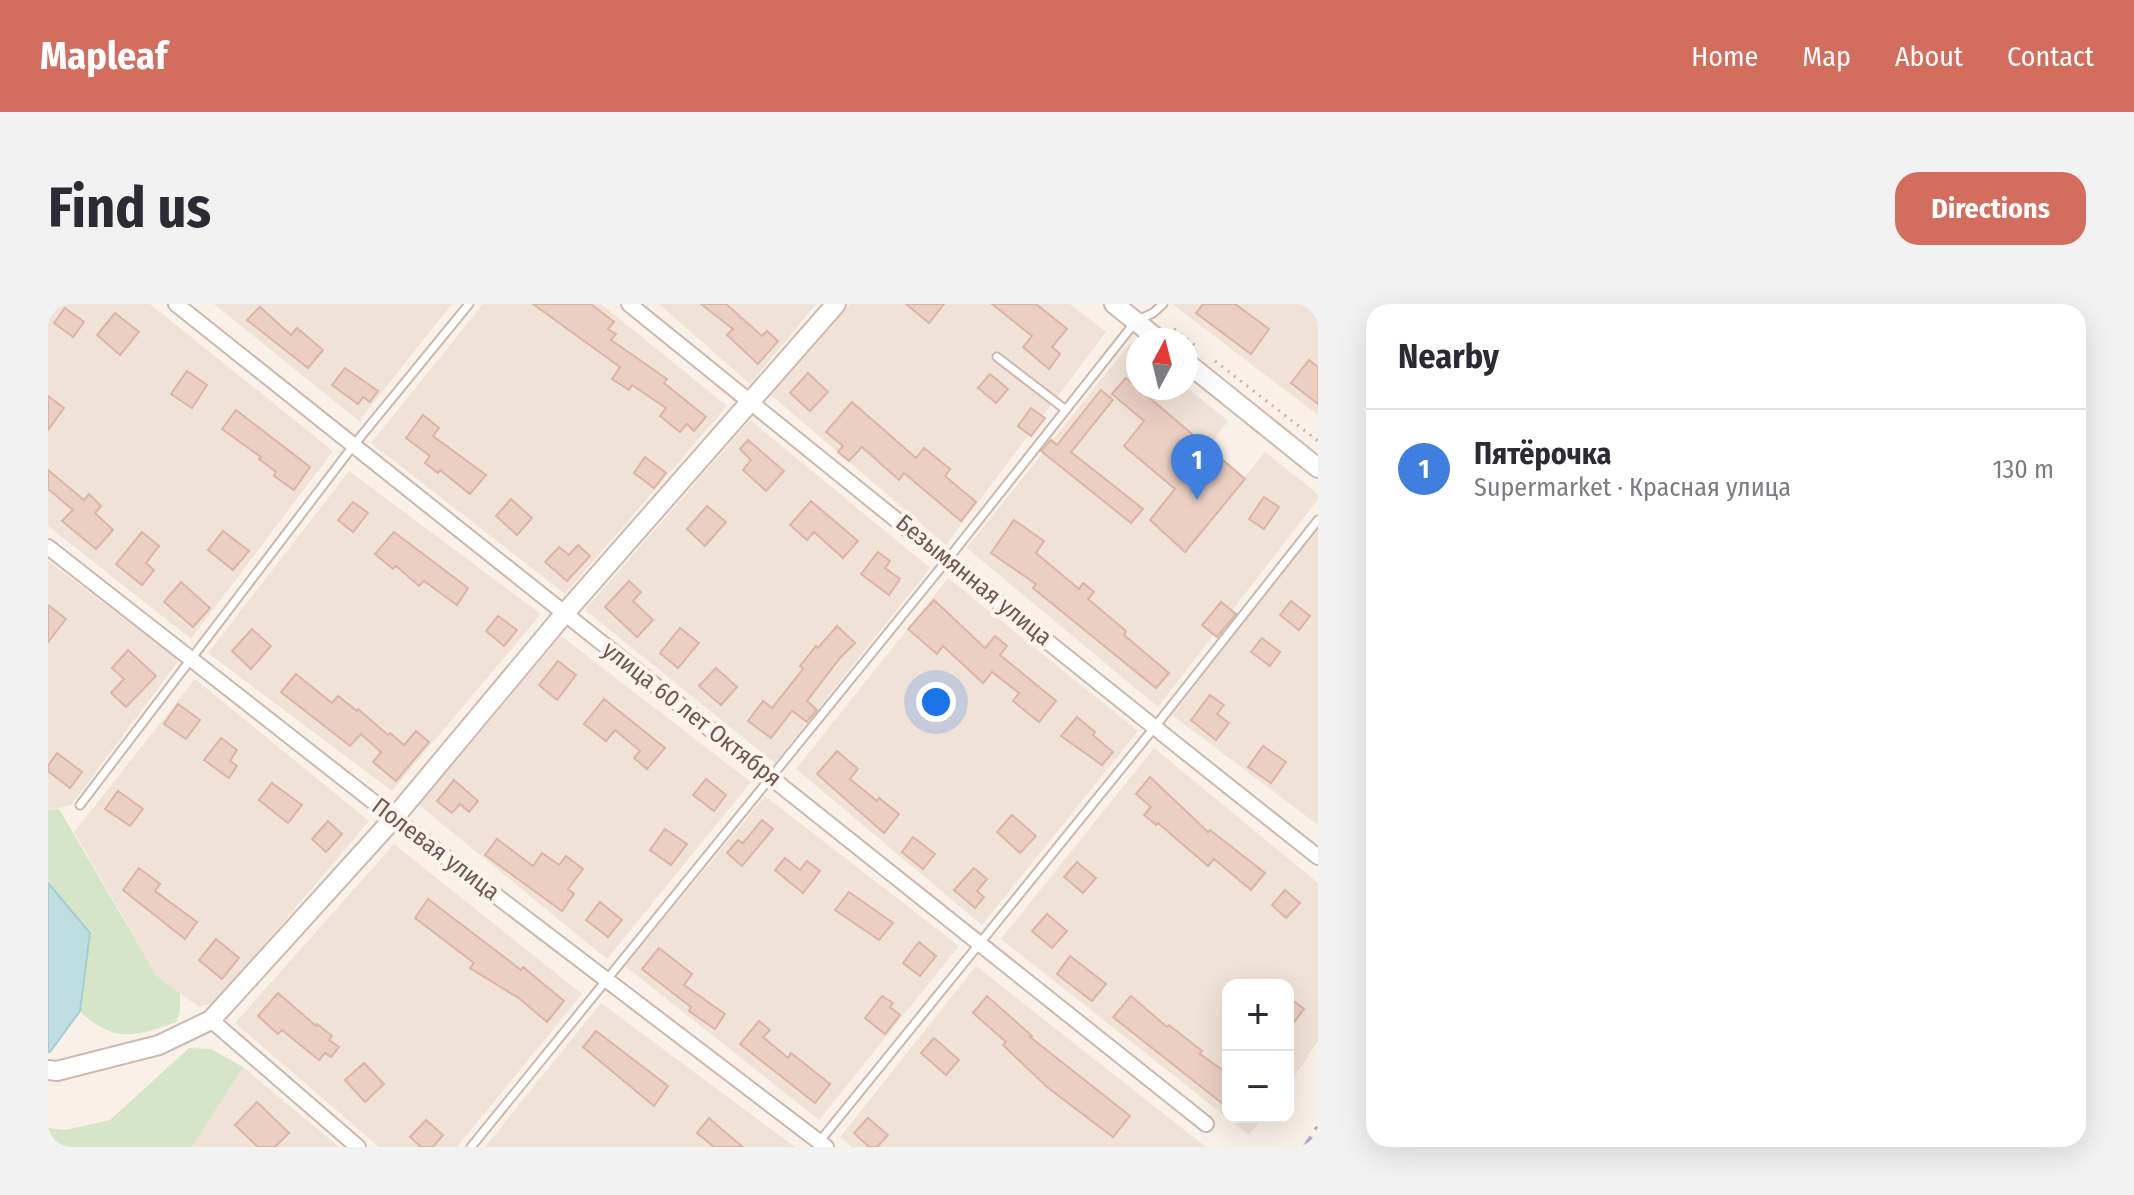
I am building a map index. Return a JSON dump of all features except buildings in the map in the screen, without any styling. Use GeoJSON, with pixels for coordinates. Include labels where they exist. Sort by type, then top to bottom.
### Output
{"type":"FeatureCollection","features":[{"type":"Feature","properties":{"kind":"street","name":"улица 60 лет Октября"},"geometry":{"type":"LineString","coordinates":[[176,304],[1206,1124]]}},
{"type":"Feature","properties":{"kind":"street","name":"Безымянная улица"},"geometry":{"type":"LineString","coordinates":[[629,304],[1318,857]]}},
{"type":"Feature","properties":{"kind":"street"},"geometry":{"type":"LineString","coordinates":[[48,1070],[57,1071],[159,1045],[211,1020],[394,818],[565,613],[836,304]]}},
{"type":"Feature","properties":{"kind":"street"},"geometry":{"type":"LineString","coordinates":[[1114,304],[1144,328]]}},
{"type":"Feature","properties":{"kind":"street"},"geometry":{"type":"LineString","coordinates":[[1198,360],[1318,468]]}},
{"type":"Feature","properties":{"kind":"street","name":"Полевая улица"},"geometry":{"type":"LineString","coordinates":[[48,547],[820,1145]]}},
{"type":"Feature","properties":{"kind":"street"},"geometry":{"type":"LineString","coordinates":[[211,1020],[358,1147]]}},
{"type":"Feature","properties":{"kind":"lane"},"geometry":{"type":"LineString","coordinates":[[80,805],[353,446],[469,304]]}},
{"type":"Feature","properties":{"kind":"lane"},"geometry":{"type":"LineString","coordinates":[[471,1147],[948,559],[1136,321],[1163,304]]}},
{"type":"Feature","properties":{"kind":"lane"},"geometry":{"type":"LineString","coordinates":[[997,357],[1066,410]]}},
{"type":"Feature","properties":{"kind":"lane"},"geometry":{"type":"LineString","coordinates":[[820,1145],[1318,520]]}},
{"type":"Feature","properties":{"kind":"path"},"geometry":{"type":"LineString","coordinates":[[1153,313],[1167,328]]}},
{"type":"Feature","properties":{"kind":"path"},"geometry":{"type":"LineString","coordinates":[[1212,359],[1318,441]]}},
{"type":"Feature","properties":{"kind":"shaded area"},"geometry":{"type":"Polygon","coordinates":[[[48,304],[150,304],[333,451],[191,639],[48,526],[48,304]]]}},
{"type":"Feature","properties":{"kind":"shaded area"},"geometry":{"type":"Polygon","coordinates":[[[214,304],[452,304],[359,421],[214,304]]]}},
{"type":"Feature","properties":{"kind":"shaded area"},"geometry":{"type":"Polygon","coordinates":[[[483,304],[601,304],[727,406],[565,594],[371,443],[483,304]]]}},
{"type":"Feature","properties":{"kind":"shaded area"},"geometry":{"type":"Polygon","coordinates":[[[659,304],[816,304],[750,384],[659,304]]]}},
{"type":"Feature","properties":{"kind":"shaded area"},"geometry":{"type":"Polygon","coordinates":[[[850,304],[1070,304],[1106,332],[946,545],[770,394],[850,304]]]}},
{"type":"Feature","properties":{"kind":"shaded area"},"geometry":{"type":"Polygon","coordinates":[[[1172,304],[1318,304],[1318,415],[1172,304]]]}},
{"type":"Feature","properties":{"kind":"shaded area"},"geometry":{"type":"Polygon","coordinates":[[[1126,348],[1126,400],[1198,400],[1198,397],[1228,421],[1208,448],[1185,552],[1265,452],[1318,494],[1318,499],[1158,707],[967,548],[1126,348]]]}},
{"type":"Feature","properties":{"kind":"shaded area"},"geometry":{"type":"Polygon","coordinates":[[[750,420],[930,568],[775,763],[585,610],[750,420]]]}},
{"type":"Feature","properties":{"kind":"shaded area"},"geometry":{"type":"Polygon","coordinates":[[[349,471],[541,614],[392,791],[208,653],[349,471]]]}},
{"type":"Feature","properties":{"kind":"shaded area"},"geometry":{"type":"Polygon","coordinates":[[[1318,527],[1318,825],[1172,715],[1318,527]]]}},
{"type":"Feature","properties":{"kind":"shaded area"},"geometry":{"type":"Polygon","coordinates":[[[48,561],[179,660],[71,805],[48,810],[48,561]]]}},
{"type":"Feature","properties":{"kind":"shaded area"},"geometry":{"type":"Polygon","coordinates":[[[948,578],[1138,731],[982,925],[796,769],[948,578]]]}},
{"type":"Feature","properties":{"kind":"shaded area"},"geometry":{"type":"Polygon","coordinates":[[[561,636],[751,782],[607,959],[419,805],[561,636]]]}},
{"type":"Feature","properties":{"kind":"shaded area"},"geometry":{"type":"Polygon","coordinates":[[[195,679],[369,821],[216,1002],[199,1007],[157,976],[74,832],[195,679]]]}},
{"type":"Feature","properties":{"kind":"shaded area"},"geometry":{"type":"Polygon","coordinates":[[[1154,748],[1318,883],[1318,1041],[1294,1077],[1294,979],[1222,979],[1222,1114],[1001,939],[1154,748]]]}},
{"type":"Feature","properties":{"kind":"shaded area"},"geometry":{"type":"Polygon","coordinates":[[[765,796],[959,946],[819,1120],[625,966],[765,796]]]}},
{"type":"Feature","properties":{"kind":"shaded area"},"geometry":{"type":"Polygon","coordinates":[[[394,844],[582,994],[457,1147],[379,1147],[235,1023],[394,844]]]}},
{"type":"Feature","properties":{"kind":"shaded area"},"geometry":{"type":"Polygon","coordinates":[[[976,966],[1206,1147],[852,1147],[840,1137],[976,966]]]}},
{"type":"Feature","properties":{"kind":"shaded area"},"geometry":{"type":"Polygon","coordinates":[[[601,1003],[795,1147],[485,1147],[601,1003]]]}},
{"type":"Feature","properties":{"kind":"shaded area"},"geometry":{"type":"Polygon","coordinates":[[[243,1067],[339,1147],[192,1147],[243,1067]]]}},
{"type":"Feature","properties":{"kind":"shaded area"},"geometry":{"type":"Polygon","coordinates":[[[1234,1123],[1259,1123],[1249,1135],[1234,1123]]]}},
{"type":"Feature","properties":{"kind":"green space"},"geometry":{"type":"Polygon","coordinates":[[[59,809],[157,976],[180,993],[180,1011],[176,1022],[149,1031],[125,1034],[103,1028],[80,1011],[90,933],[48,883],[48,810],[59,809]]]}},
{"type":"Feature","properties":{"kind":"green space"},"geometry":{"type":"Polygon","coordinates":[[[189,1048],[211,1049],[243,1067],[192,1147],[48,1147],[48,1128],[65,1130],[110,1120],[189,1048]]]}},
{"type":"Feature","properties":{"kind":"water"},"geometry":{"type":"Polygon","coordinates":[[[48,883],[90,933],[80,1011],[50,1052],[48,1052],[48,883]]]}},
{"type":"Feature","properties":{"kind":"railway"},"geometry":{"type":"LineString","coordinates":[[1305,1147],[1318,1127]]}},
{"type":"Feature","properties":{"kind":"place","name":"Пятёрочка"},"geometry":{"type":"Point","coordinates":[1197,500]}}]}
